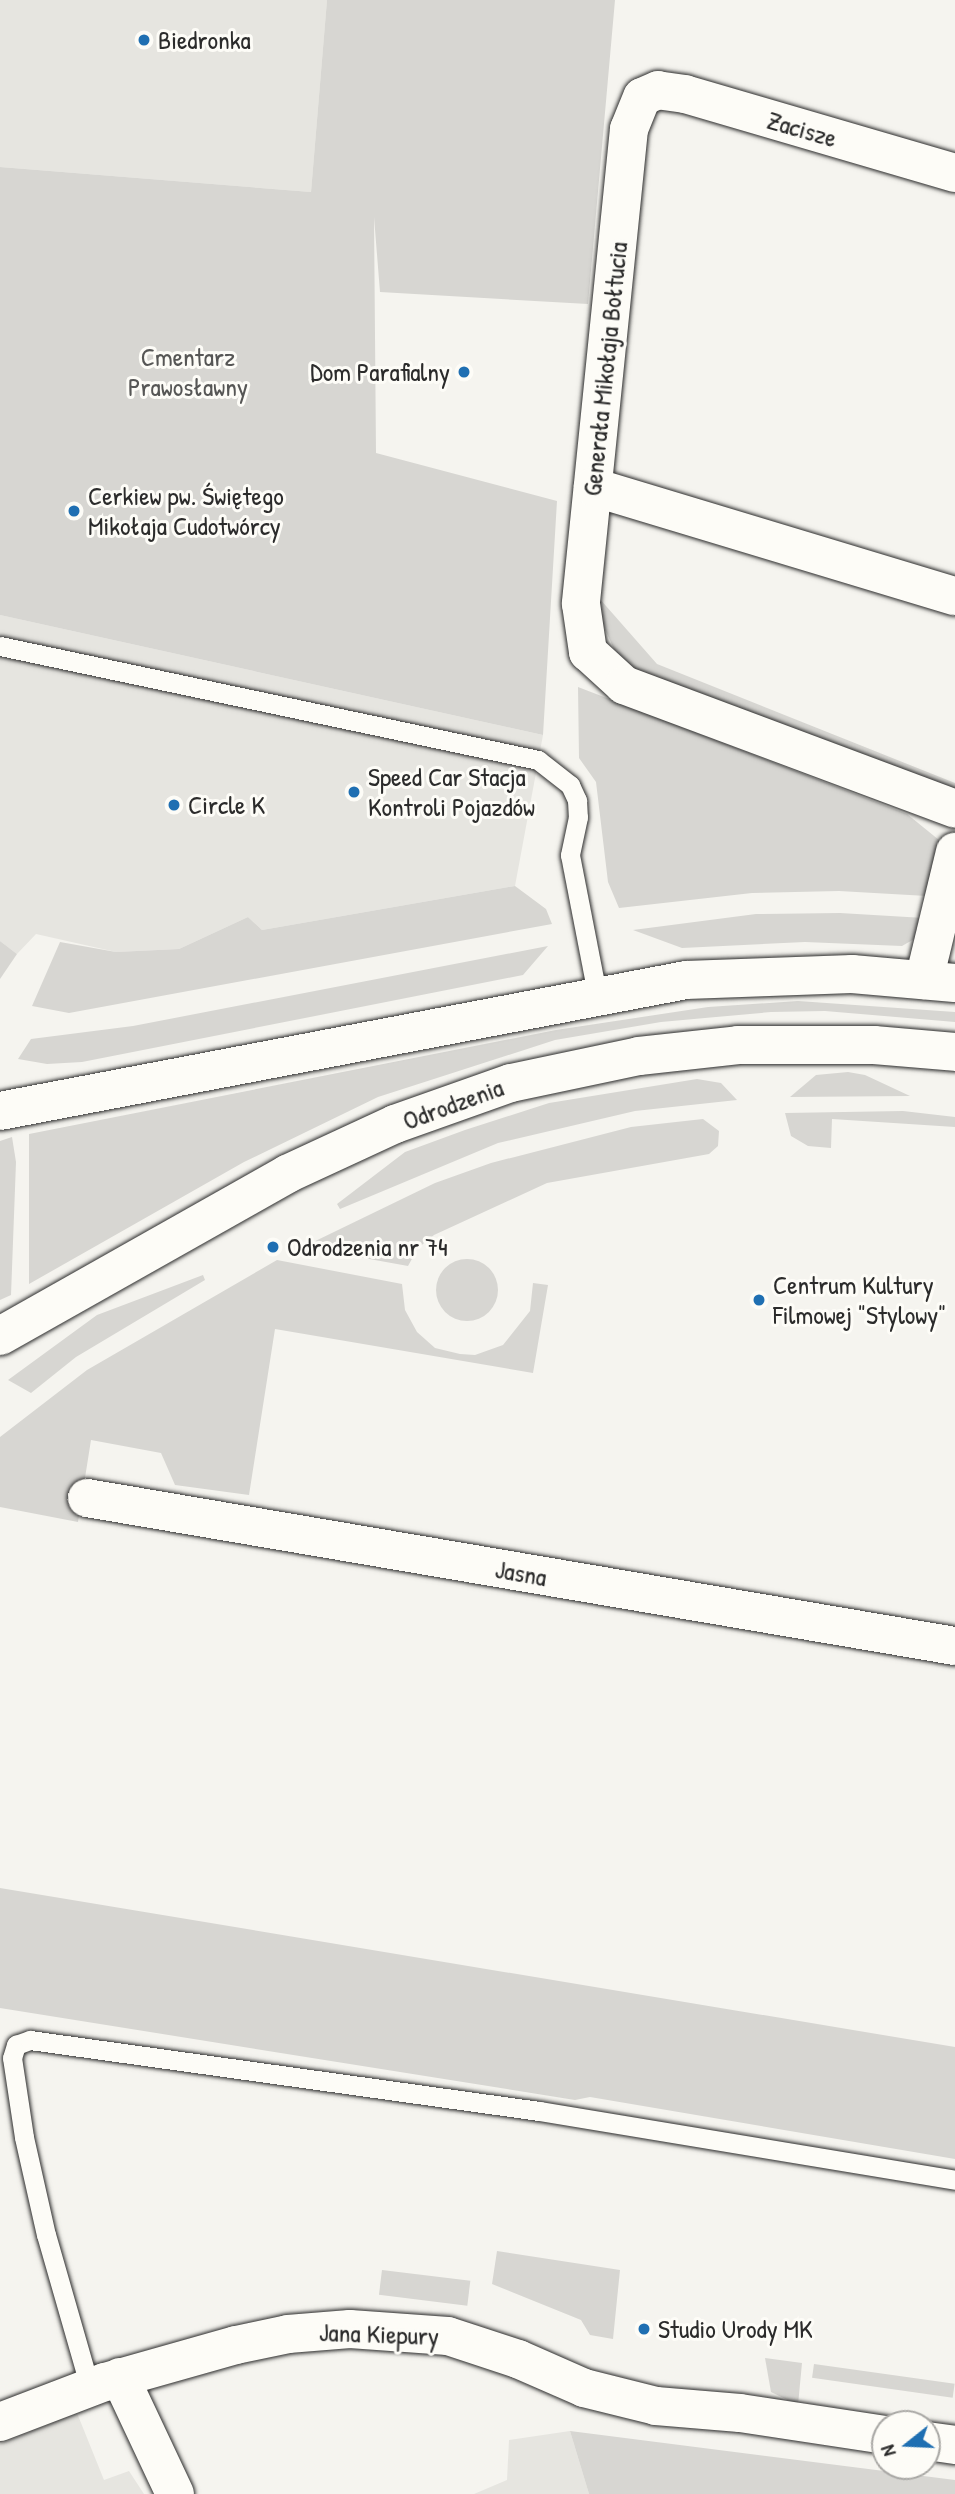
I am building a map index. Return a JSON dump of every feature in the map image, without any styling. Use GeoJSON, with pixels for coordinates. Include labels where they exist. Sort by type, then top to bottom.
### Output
{"type":"FeatureCollection","features":[{"type":"Feature","properties":{"kind":"street","name":"Zacisze"},"geometry":{"type":"LineString","coordinates":[[649,92],[685,94],[955,173]]}},
{"type":"Feature","properties":{"kind":"street","name":"Generała Mikołaja Bołtucia"},"geometry":{"type":"LineString","coordinates":[[649,92],[635,105],[629,129],[581,604],[588,652],[624,685],[955,809]]}},
{"type":"Feature","properties":{"kind":"street"},"geometry":{"type":"LineString","coordinates":[[593,487],[955,596]]}},
{"type":"Feature","properties":{"kind":"street"},"geometry":{"type":"LineString","coordinates":[[0,1111],[597,994],[686,980],[852,974],[940,981],[955,852]]}},
{"type":"Feature","properties":{"kind":"street","name":"Odrodzenia"},"geometry":{"type":"LineString","coordinates":[[0,1336],[297,1169],[405,1120],[512,1083],[639,1056],[738,1045],[874,1045],[955,1052]]}},
{"type":"Feature","properties":{"kind":"street","name":"Jasna"},"geometry":{"type":"LineString","coordinates":[[87,1498],[955,1646]]}},
{"type":"Feature","properties":{"kind":"street","name":"Jana Kiepury"},"geometry":{"type":"LineString","coordinates":[[0,2422],[105,2383],[288,2334],[401,2331],[461,2340],[584,2388],[656,2406],[740,2413],[871,2433]]}},
{"type":"Feature","properties":{"kind":"street"},"geometry":{"type":"LineString","coordinates":[[105,2383],[175,2494]]}},
{"type":"Feature","properties":{"kind":"lane"},"geometry":{"type":"LineString","coordinates":[[0,646],[538,760],[570,785],[577,800],[578,817],[570,855],[597,994]]}},
{"type":"Feature","properties":{"kind":"lane"},"geometry":{"type":"LineString","coordinates":[[105,2383],[46,2235],[24,2137],[12,2057],[16,2045],[30,2040],[539,2111],[955,2180]]}},
{"type":"Feature","properties":{"kind":"shaded area"},"geometry":{"type":"Polygon","coordinates":[[[0,0],[327,0],[311,192],[0,167],[0,0]]]}},
{"type":"Feature","properties":{"kind":"shaded area"},"geometry":{"type":"Polygon","coordinates":[[[0,615],[543,735],[515,886],[262,930],[248,917],[179,949],[116,952],[36,934],[17,954],[0,941],[0,615]]]}},
{"type":"Feature","properties":{"kind":"shaded area"},"geometry":{"type":"Polygon","coordinates":[[[77,2413],[104,2480],[129,2471],[144,2494],[0,2494],[0,2444],[77,2413]]]}},
{"type":"Feature","properties":{"kind":"shaded area"},"geometry":{"type":"Polygon","coordinates":[[[570,2431],[589,2494],[474,2494],[507,2480],[509,2440],[570,2431]]]}},
{"type":"Feature","properties":{"kind":"green space","name":"Cmentarz Prawosławny"},"geometry":{"type":"Polygon","coordinates":[[[327,0],[615,0],[588,304],[380,292],[374,217],[376,453],[557,501],[543,735],[0,615],[0,167],[311,192],[327,0]]]}},
{"type":"Feature","properties":{"kind":"green space"},"geometry":{"type":"Polygon","coordinates":[[[599,598],[657,664],[955,783],[955,790],[638,674],[614,649],[599,616],[599,598]]]}},
{"type":"Feature","properties":{"kind":"green space"},"geometry":{"type":"Polygon","coordinates":[[[578,687],[907,814],[939,840],[955,846],[927,896],[839,891],[752,893],[619,908],[608,882],[596,782],[579,758],[578,687]]]}},
{"type":"Feature","properties":{"kind":"green space"},"geometry":{"type":"Polygon","coordinates":[[[515,886],[546,909],[552,924],[69,1013],[32,1006],[60,942],[116,952],[179,949],[248,917],[262,930],[515,886]]]}},
{"type":"Feature","properties":{"kind":"green space"},"geometry":{"type":"Polygon","coordinates":[[[840,913],[924,918],[916,938],[902,946],[805,942],[682,948],[633,930],[756,914],[840,913]]]}},
{"type":"Feature","properties":{"kind":"green space"},"geometry":{"type":"Polygon","coordinates":[[[0,941],[17,954],[0,979],[0,941]]]}},
{"type":"Feature","properties":{"kind":"green space"},"geometry":{"type":"Polygon","coordinates":[[[548,946],[523,975],[82,1062],[47,1064],[18,1059],[31,1039],[133,1026],[548,946]]]}},
{"type":"Feature","properties":{"kind":"green space"},"geometry":{"type":"Polygon","coordinates":[[[798,1001],[955,1012],[955,1022],[825,1011],[771,1012],[661,1022],[555,1040],[378,1097],[244,1162],[29,1284],[29,1134],[556,1030],[708,1007],[798,1001]]]}},
{"type":"Feature","properties":{"kind":"green space"},"geometry":{"type":"Polygon","coordinates":[[[848,1072],[865,1075],[910,1096],[790,1097],[816,1075],[848,1072]]]}},
{"type":"Feature","properties":{"kind":"green space"},"geometry":{"type":"Polygon","coordinates":[[[697,1079],[721,1083],[737,1100],[635,1111],[498,1143],[340,1209],[337,1204],[405,1152],[465,1130],[549,1103],[697,1079]]]}},
{"type":"Feature","properties":{"kind":"green space"},"geometry":{"type":"Polygon","coordinates":[[[903,1111],[955,1117],[955,1127],[832,1119],[831,1148],[808,1146],[791,1136],[785,1113],[903,1111]]]}},
{"type":"Feature","properties":{"kind":"green space"},"geometry":{"type":"Polygon","coordinates":[[[703,1119],[719,1131],[718,1146],[709,1154],[547,1183],[434,1235],[418,1248],[408,1266],[303,1247],[435,1183],[491,1163],[631,1127],[703,1119]]]}},
{"type":"Feature","properties":{"kind":"green space"},"geometry":{"type":"Polygon","coordinates":[[[12,1137],[16,1162],[11,1295],[0,1300],[0,1141],[12,1137]]]}},
{"type":"Feature","properties":{"kind":"green space"},"geometry":{"type":"Polygon","coordinates":[[[467,1259],[489,1268],[498,1290],[489,1312],[467,1321],[445,1312],[436,1290],[445,1268],[467,1259]]]}},
{"type":"Feature","properties":{"kind":"green space"},"geometry":{"type":"Polygon","coordinates":[[[277,1260],[402,1284],[405,1310],[417,1332],[435,1348],[460,1354],[475,1355],[503,1345],[530,1311],[533,1283],[548,1285],[533,1373],[275,1329],[249,1495],[175,1485],[161,1453],[91,1440],[78,1522],[0,1507],[0,1437],[87,1370],[277,1260]]]}},
{"type":"Feature","properties":{"kind":"green space"},"geometry":{"type":"Polygon","coordinates":[[[203,1275],[205,1280],[76,1357],[31,1393],[8,1380],[97,1315],[203,1275]]]}},
{"type":"Feature","properties":{"kind":"green space"},"geometry":{"type":"Polygon","coordinates":[[[0,1888],[955,2047],[955,2159],[590,2097],[575,2100],[0,2008],[0,1888]]]}},
{"type":"Feature","properties":{"kind":"green space"},"geometry":{"type":"Polygon","coordinates":[[[497,2251],[620,2270],[613,2339],[590,2335],[581,2320],[492,2284],[497,2251]]]}},
{"type":"Feature","properties":{"kind":"green space"},"geometry":{"type":"Polygon","coordinates":[[[382,2270],[470,2281],[467,2306],[379,2295],[382,2270]]]}},
{"type":"Feature","properties":{"kind":"green space"},"geometry":{"type":"Polygon","coordinates":[[[765,2358],[802,2363],[798,2405],[771,2392],[765,2358]]]}},
{"type":"Feature","properties":{"kind":"green space"},"geometry":{"type":"Polygon","coordinates":[[[814,2364],[955,2384],[953,2398],[812,2378],[814,2364]]]}},
{"type":"Feature","properties":{"kind":"green space"},"geometry":{"type":"Polygon","coordinates":[[[570,2431],[871,2469],[871,2480],[955,2480],[955,2494],[589,2494],[570,2431]]]}},
{"type":"Feature","properties":{"kind":"place","name":"Biedronka"},"geometry":{"type":"Point","coordinates":[144,40]}},
{"type":"Feature","properties":{"kind":"place","name":"Dom Parafialny"},"geometry":{"type":"Point","coordinates":[464,372]}},
{"type":"Feature","properties":{"kind":"place","name":"Cerkiew pw. Świętego Mikołaja Cudotwórcy"},"geometry":{"type":"Point","coordinates":[74,511]}},
{"type":"Feature","properties":{"kind":"place","name":"Speed Car Stacja Kontroli Pojazdów"},"geometry":{"type":"Point","coordinates":[354,792]}},
{"type":"Feature","properties":{"kind":"place","name":"Circle K"},"geometry":{"type":"Point","coordinates":[174,805]}},
{"type":"Feature","properties":{"kind":"place","name":"Odrodzenia nr 74"},"geometry":{"type":"Point","coordinates":[273,1247]}},
{"type":"Feature","properties":{"kind":"place","name":"Centrum Kultury Filmowej \"Stylowy\""},"geometry":{"type":"Point","coordinates":[759,1300]}},
{"type":"Feature","properties":{"kind":"place","name":"Studio Urody MK"},"geometry":{"type":"Point","coordinates":[644,2329]}}]}
